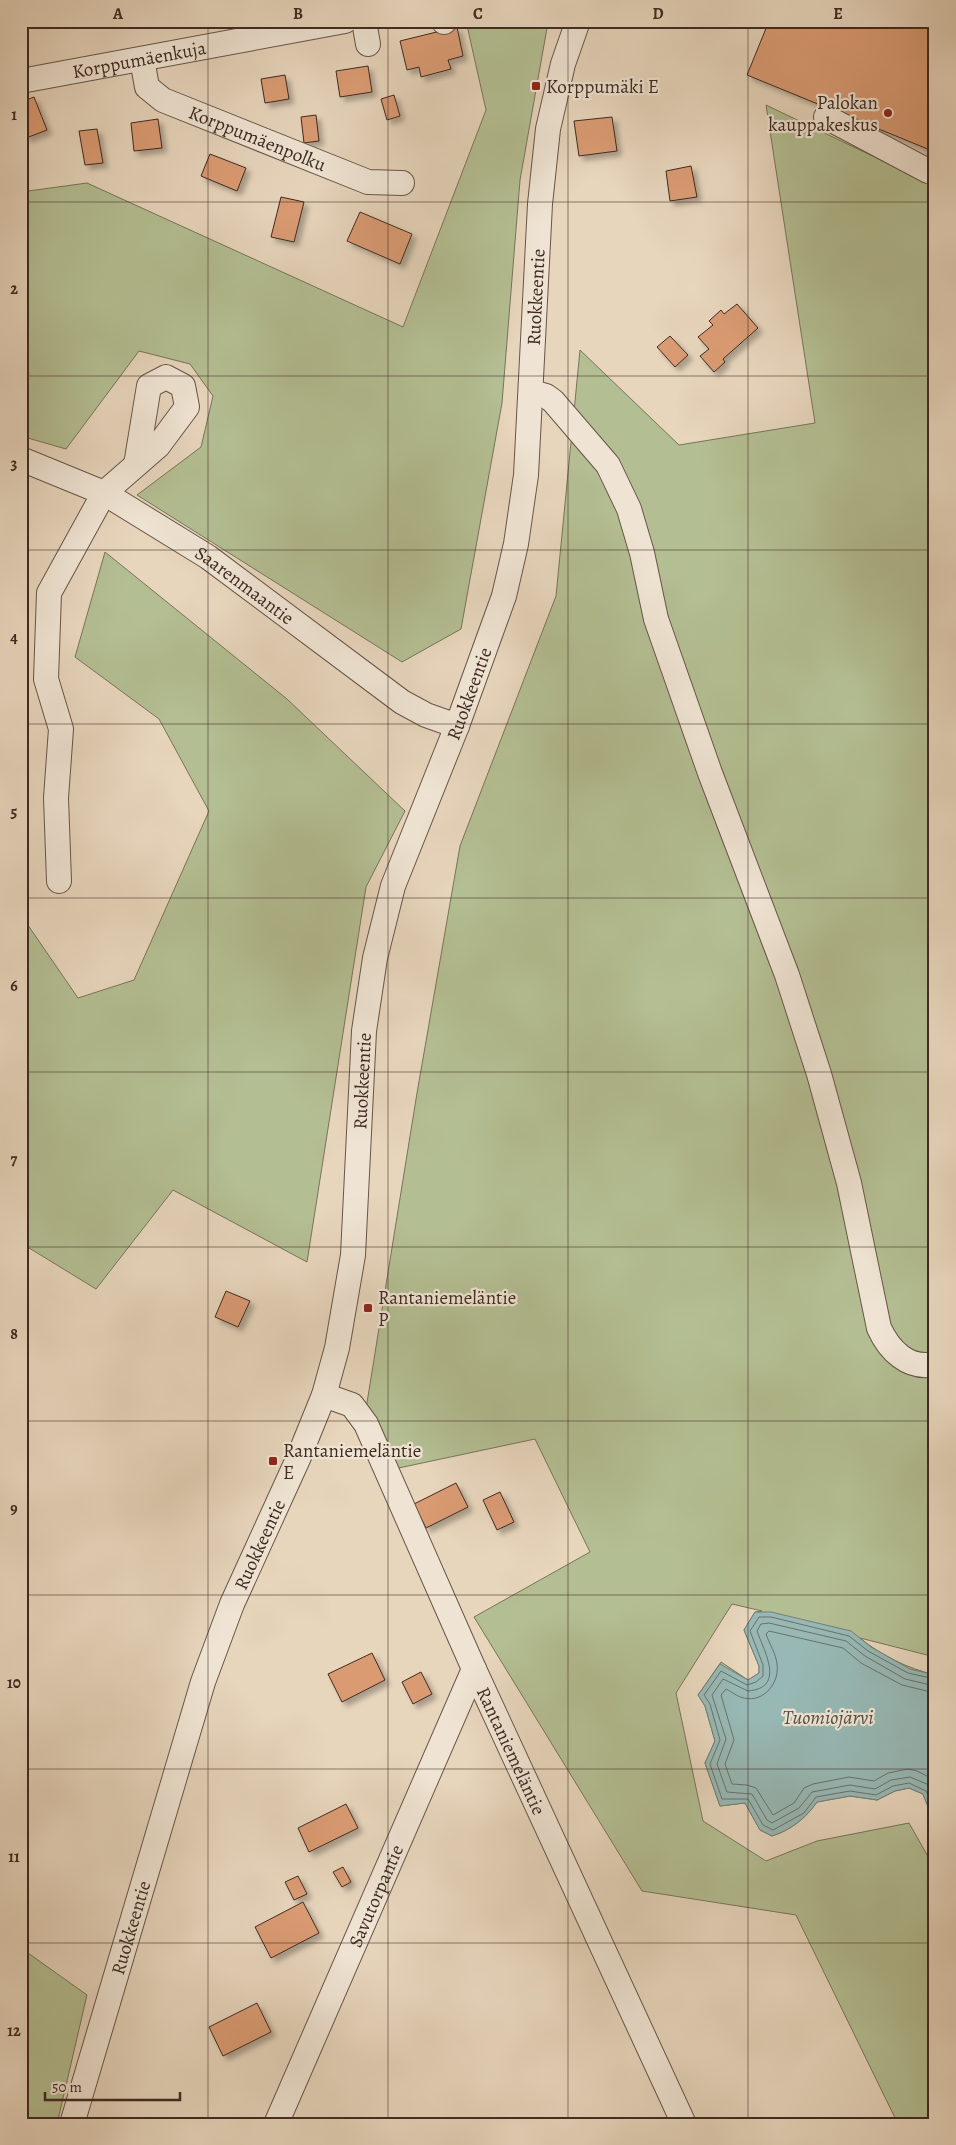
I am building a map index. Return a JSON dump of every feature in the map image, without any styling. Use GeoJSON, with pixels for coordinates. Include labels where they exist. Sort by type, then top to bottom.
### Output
{"type":"FeatureCollection","features":[{"type":"Feature","properties":{"kind":"street","name":"Korppumäenkuja"},"geometry":{"type":"LineString","coordinates":[[21,80],[346,21]]}},
{"type":"Feature","properties":{"kind":"street","name":"Ruokkeentie"},"geometry":{"type":"LineString","coordinates":[[72,2124],[202,1682],[232,1604],[298,1459],[324,1395],[344,1315],[353,1255],[364,1031],[375,958],[394,886],[457,726],[504,596],[516,544],[526,475],[532,392],[540,204],[548,129],[563,64],[578,21]]}},
{"type":"Feature","properties":{"kind":"street","name":"Korppumäenpolku"},"geometry":{"type":"LineString","coordinates":[[142,59],[147,86],[163,100],[368,182],[402,183]]}},
{"type":"Feature","properties":{"kind":"street"},"geometry":{"type":"LineString","coordinates":[[826,117],[928,171],[935,172]]}},
{"type":"Feature","properties":{"kind":"street"},"geometry":{"type":"LineString","coordinates":[[532,392],[546,396],[553,402],[608,465],[620,487],[642,553],[656,619],[710,773],[787,975],[819,1074],[849,1183],[879,1328],[885,1340],[904,1359],[917,1364],[935,1364]]}},
{"type":"Feature","properties":{"kind":"street","name":"Saarenmaantie"},"geometry":{"type":"LineString","coordinates":[[21,459],[104,493],[208,557],[402,702],[426,715],[457,726]]}},
{"type":"Feature","properties":{"kind":"street"},"geometry":{"type":"LineString","coordinates":[[59,881],[56,798],[61,729],[46,679],[49,594],[104,493],[136,465]]}},
{"type":"Feature","properties":{"kind":"street","name":"Rantaniemeläntie"},"geometry":{"type":"LineString","coordinates":[[324,1395],[352,1406],[366,1424],[474,1669],[684,2124]]}},
{"type":"Feature","properties":{"kind":"street","name":"Savutorpantie"},"geometry":{"type":"LineString","coordinates":[[276,2124],[474,1669]]}},
{"type":"Feature","properties":{"kind":"green space"},"geometry":{"type":"Polygon","coordinates":[[[466,21],[533,21],[547,28],[520,180],[502,403],[461,629],[402,662],[137,495],[201,447],[213,396],[190,364],[139,351],[66,449],[21,436],[21,192],[87,183],[403,327],[486,110],[466,21]]]}},
{"type":"Feature","properties":{"kind":"green space"},"geometry":{"type":"Polygon","coordinates":[[[766,105],[935,186],[935,1657],[860,1638],[895,1661],[935,1675],[935,1846],[930,1834],[930,1812],[923,1794],[909,1788],[895,1791],[877,1800],[850,1796],[817,1802],[798,1823],[772,1836],[760,1830],[745,1803],[720,1806],[705,1763],[715,1741],[705,1706],[698,1695],[721,1662],[748,1680],[759,1673],[759,1666],[744,1630],[755,1612],[762,1611],[732,1604],[676,1693],[703,1821],[766,1861],[817,1841],[909,1823],[935,1869],[935,2124],[898,2124],[796,1915],[642,1891],[474,1617],[590,1552],[535,1439],[394,1469],[365,1415],[417,1093],[460,846],[556,596],[580,350],[679,445],[815,423],[766,105]]]}},
{"type":"Feature","properties":{"kind":"green space"},"geometry":{"type":"Polygon","coordinates":[[[105,552],[287,699],[405,811],[366,887],[307,1262],[173,1190],[96,1289],[21,1243],[21,915],[78,998],[134,980],[209,811],[159,719],[75,657],[105,552]]]}},
{"type":"Feature","properties":{"kind":"green space"},"geometry":{"type":"Polygon","coordinates":[[[21,1948],[87,1995],[57,2124],[21,2124],[21,1948]]]}},
{"type":"Feature","properties":{"kind":"water","name":"Tuomiojärvi"},"geometry":{"type":"Polygon","coordinates":[[[755,1612],[771,1612],[851,1631],[871,1647],[910,1669],[935,1675],[935,1846],[930,1834],[930,1812],[923,1794],[909,1788],[895,1791],[877,1800],[850,1796],[817,1802],[798,1823],[772,1836],[760,1830],[745,1803],[720,1806],[705,1763],[715,1741],[705,1706],[698,1695],[720,1664],[748,1680],[759,1673],[759,1666],[744,1630],[755,1612]]]}},
{"type":"Feature","properties":{"kind":"building","name":"Palokan kauppakeskus"},"geometry":{"type":"Polygon","coordinates":[[[769,21],[935,21],[935,152],[747,75],[769,21]]]}},
{"type":"Feature","properties":{"kind":"building"},"geometry":{"type":"Polygon","coordinates":[[[457,27],[463,56],[448,60],[451,69],[421,77],[419,67],[407,70],[400,41],[457,27]]]}},
{"type":"Feature","properties":{"kind":"building"},"geometry":{"type":"Polygon","coordinates":[[[368,66],[372,92],[340,97],[336,71],[368,66]]]}},
{"type":"Feature","properties":{"kind":"building"},"geometry":{"type":"Polygon","coordinates":[[[285,75],[289,99],[265,103],[261,79],[285,75]]]}},
{"type":"Feature","properties":{"kind":"building"},"geometry":{"type":"Polygon","coordinates":[[[394,95],[400,116],[387,120],[381,99],[394,95]]]}},
{"type":"Feature","properties":{"kind":"building"},"geometry":{"type":"Polygon","coordinates":[[[34,97],[47,130],[26,138],[21,126],[21,102],[34,97]]]}},
{"type":"Feature","properties":{"kind":"building"},"geometry":{"type":"Polygon","coordinates":[[[316,115],[319,141],[304,143],[301,117],[316,115]]]}},
{"type":"Feature","properties":{"kind":"building"},"geometry":{"type":"Polygon","coordinates":[[[612,117],[617,151],[579,156],[574,121],[612,117]]]}},
{"type":"Feature","properties":{"kind":"building"},"geometry":{"type":"Polygon","coordinates":[[[158,119],[162,148],[134,151],[131,123],[158,119]]]}},
{"type":"Feature","properties":{"kind":"building"},"geometry":{"type":"Polygon","coordinates":[[[97,129],[103,163],[85,165],[79,131],[97,129]]]}},
{"type":"Feature","properties":{"kind":"building"},"geometry":{"type":"Polygon","coordinates":[[[210,154],[246,168],[237,191],[201,176],[210,154]]]}},
{"type":"Feature","properties":{"kind":"building"},"geometry":{"type":"Polygon","coordinates":[[[691,166],[697,197],[670,201],[666,171],[691,166]]]}},
{"type":"Feature","properties":{"kind":"building"},"geometry":{"type":"Polygon","coordinates":[[[281,197],[304,202],[294,242],[271,237],[281,197]]]}},
{"type":"Feature","properties":{"kind":"building"},"geometry":{"type":"Polygon","coordinates":[[[360,212],[412,234],[400,264],[347,241],[360,212]]]}},
{"type":"Feature","properties":{"kind":"building"},"geometry":{"type":"Polygon","coordinates":[[[737,304],[758,328],[723,359],[725,362],[714,372],[700,356],[709,349],[698,337],[713,325],[709,321],[721,310],[724,314],[737,304]]]}},
{"type":"Feature","properties":{"kind":"building"},"geometry":{"type":"Polygon","coordinates":[[[670,336],[688,355],[675,367],[657,347],[670,336]]]}},
{"type":"Feature","properties":{"kind":"building"},"geometry":{"type":"Polygon","coordinates":[[[226,1291],[250,1301],[238,1327],[215,1317],[226,1291]]]}},
{"type":"Feature","properties":{"kind":"building"},"geometry":{"type":"Polygon","coordinates":[[[456,1483],[468,1507],[426,1528],[414,1504],[456,1483]]]}},
{"type":"Feature","properties":{"kind":"building"},"geometry":{"type":"Polygon","coordinates":[[[500,1492],[514,1522],[497,1530],[483,1500],[500,1492]]]}},
{"type":"Feature","properties":{"kind":"building"},"geometry":{"type":"Polygon","coordinates":[[[372,1653],[385,1680],[342,1702],[328,1674],[372,1653]]]}},
{"type":"Feature","properties":{"kind":"building"},"geometry":{"type":"Polygon","coordinates":[[[421,1672],[432,1694],[413,1704],[402,1682],[421,1672]]]}},
{"type":"Feature","properties":{"kind":"building"},"geometry":{"type":"Polygon","coordinates":[[[346,1804],[358,1828],[309,1852],[298,1828],[346,1804]]]}},
{"type":"Feature","properties":{"kind":"building"},"geometry":{"type":"Polygon","coordinates":[[[343,1867],[351,1882],[342,1887],[333,1872],[343,1867]]]}},
{"type":"Feature","properties":{"kind":"building"},"geometry":{"type":"Polygon","coordinates":[[[298,1876],[307,1894],[294,1900],[285,1882],[298,1876]]]}},
{"type":"Feature","properties":{"kind":"building"},"geometry":{"type":"Polygon","coordinates":[[[303,1902],[319,1933],[271,1958],[255,1927],[303,1902]]]}},
{"type":"Feature","properties":{"kind":"building"},"geometry":{"type":"Polygon","coordinates":[[[257,2003],[271,2032],[223,2056],[209,2027],[257,2003]]]}},
{"type":"Feature","properties":{"kind":"place","name":"Korppumäki E"},"geometry":{"type":"Point","coordinates":[536,86]}},
{"type":"Feature","properties":{"kind":"place","name":"Palokan kauppakeskus"},"geometry":{"type":"Point","coordinates":[888,113]}},
{"type":"Feature","properties":{"kind":"place","name":"Rantaniemeläntie P"},"geometry":{"type":"Point","coordinates":[368,1308]}},
{"type":"Feature","properties":{"kind":"place","name":"Rantaniemeläntie E"},"geometry":{"type":"Point","coordinates":[273,1461]}}]}
